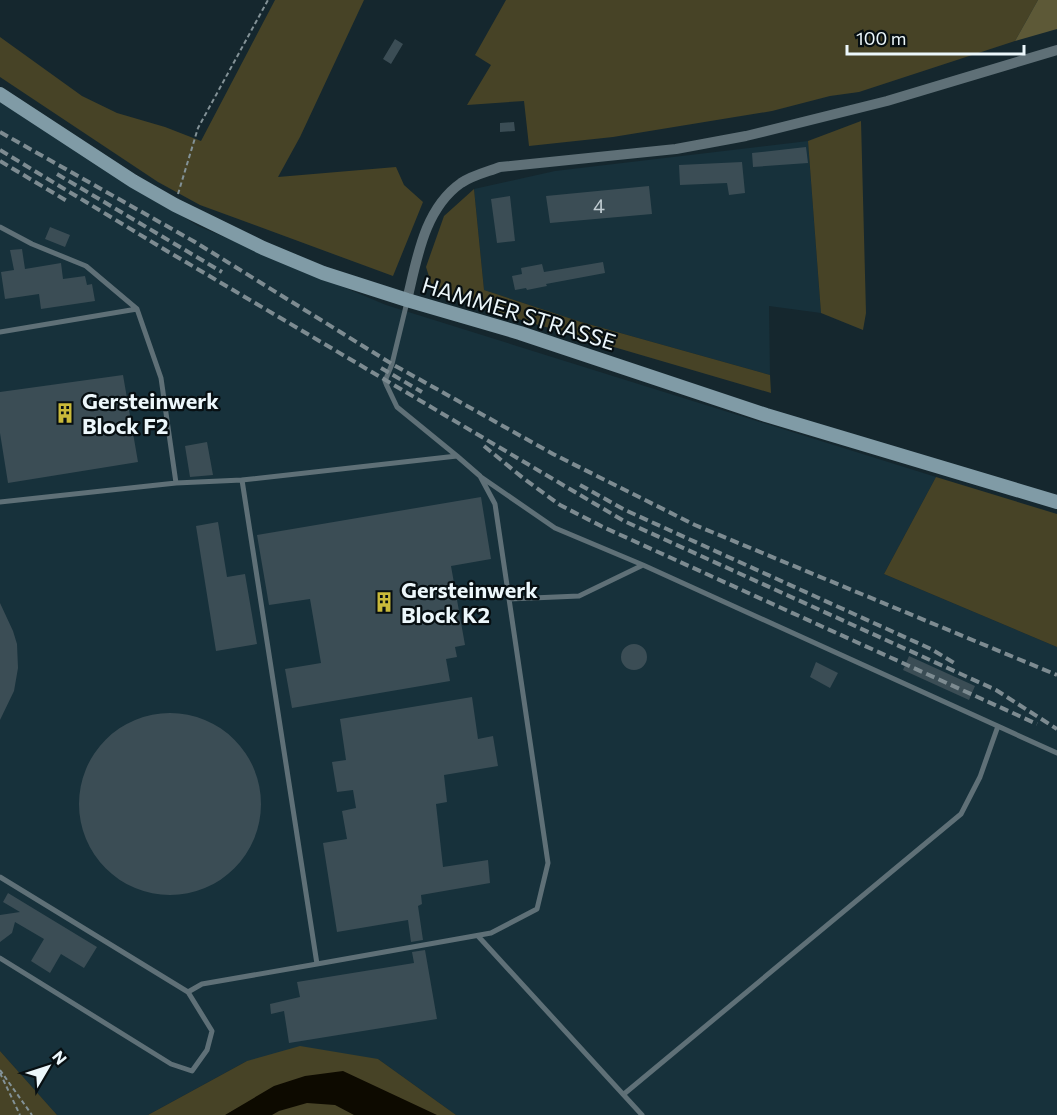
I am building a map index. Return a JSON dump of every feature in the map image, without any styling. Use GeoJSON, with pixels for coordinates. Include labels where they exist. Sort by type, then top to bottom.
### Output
{"type":"FeatureCollection","features":[{"type":"Feature","properties":{"kind":"main road","name":"HAMMER STRASSE"},"geometry":{"type":"LineString","coordinates":[[0,94],[175,205],[262,248],[323,273],[520,333],[777,418],[1057,502]]}},
{"type":"Feature","properties":{"kind":"street"},"geometry":{"type":"LineString","coordinates":[[407,300],[416,262],[430,220],[438,205],[462,183],[479,174],[500,167],[676,149],[746,136],[887,101],[1057,50]]}},
{"type":"Feature","properties":{"kind":"lane"},"geometry":{"type":"LineString","coordinates":[[0,227],[32,244],[86,266],[137,309],[161,378],[176,483]]}},
{"type":"Feature","properties":{"kind":"lane"},"geometry":{"type":"LineString","coordinates":[[407,300],[394,357],[385,381],[387,386],[397,406],[480,476],[555,528],[643,565],[1057,753]]}},
{"type":"Feature","properties":{"kind":"lane"},"geometry":{"type":"LineString","coordinates":[[0,332],[137,309]]}},
{"type":"Feature","properties":{"kind":"lane"},"geometry":{"type":"LineString","coordinates":[[0,500],[176,483],[242,480],[457,456]]}},
{"type":"Feature","properties":{"kind":"lane"},"geometry":{"type":"LineString","coordinates":[[188,992],[202,984],[491,933],[537,909],[548,864],[495,504],[480,476]]}},
{"type":"Feature","properties":{"kind":"lane"},"geometry":{"type":"LineString","coordinates":[[242,480],[317,964]]}},
{"type":"Feature","properties":{"kind":"lane"},"geometry":{"type":"LineString","coordinates":[[509,599],[579,596],[643,565]]}},
{"type":"Feature","properties":{"kind":"lane"},"geometry":{"type":"LineString","coordinates":[[624,1094],[960,814],[980,777],[998,726]]}},
{"type":"Feature","properties":{"kind":"lane"},"geometry":{"type":"LineString","coordinates":[[0,877],[188,992],[212,1031],[207,1050],[192,1071],[171,1064],[0,958]]}},
{"type":"Feature","properties":{"kind":"lane"},"geometry":{"type":"LineString","coordinates":[[478,936],[642,1115]]}},
{"type":"Feature","properties":{"kind":"path"},"geometry":{"type":"LineString","coordinates":[[175,205],[198,128],[268,0]]}},
{"type":"Feature","properties":{"kind":"path"},"geometry":{"type":"LineString","coordinates":[[0,1072],[20,1115]]}},
{"type":"Feature","properties":{"kind":"path"},"geometry":{"type":"LineString","coordinates":[[0,1072],[32,1115]]}},
{"type":"Feature","properties":{"kind":"shaded area"},"geometry":{"type":"Polygon","coordinates":[[[275,0],[364,0],[300,137],[278,177],[396,167],[404,185],[423,202],[393,276],[200,205],[158,182],[0,77],[0,37],[82,96],[117,113],[165,127],[201,141],[275,0]]]}},
{"type":"Feature","properties":{"kind":"shaded area"},"geometry":{"type":"Polygon","coordinates":[[[506,0],[1038,0],[1015,41],[859,92],[830,96],[772,111],[613,137],[529,146],[524,101],[467,105],[491,65],[475,55],[506,0]]]}},
{"type":"Feature","properties":{"kind":"shaded area"},"geometry":{"type":"Polygon","coordinates":[[[1038,0],[1057,0],[1057,29],[1015,41],[1038,0]]]}},
{"type":"Feature","properties":{"kind":"shaded area"},"geometry":{"type":"Polygon","coordinates":[[[0,102],[198,226],[386,305],[936,477],[884,574],[1057,647],[1057,1115],[456,1115],[378,1059],[247,1061],[148,1115],[57,1115],[0,1051],[0,102]]]}},
{"type":"Feature","properties":{"kind":"shaded area"},"geometry":{"type":"Polygon","coordinates":[[[861,121],[866,313],[863,330],[821,313],[808,141],[861,121]]]}},
{"type":"Feature","properties":{"kind":"shaded area"},"geometry":{"type":"Polygon","coordinates":[[[808,141],[821,313],[769,306],[770,375],[581,322],[484,290],[474,189],[555,171],[808,141]]]}},
{"type":"Feature","properties":{"kind":"shaded area"},"geometry":{"type":"Polygon","coordinates":[[[474,189],[484,290],[581,322],[770,375],[771,393],[477,307],[433,289],[426,267],[444,216],[474,189]]]}},
{"type":"Feature","properties":{"kind":"shaded area"},"geometry":{"type":"Polygon","coordinates":[[[936,477],[1057,514],[1057,647],[884,574],[936,477]]]}},
{"type":"Feature","properties":{"kind":"shaded area"},"geometry":{"type":"Polygon","coordinates":[[[300,1046],[378,1059],[456,1115],[148,1115],[247,1061],[300,1046]]]}},
{"type":"Feature","properties":{"kind":"shaded area"},"geometry":{"type":"Polygon","coordinates":[[[0,1051],[57,1115],[0,1115],[0,1051]]]}},
{"type":"Feature","properties":{"kind":"shaded area"},"geometry":{"type":"Polygon","coordinates":[[[343,1071],[437,1115],[354,1115],[335,1105],[307,1103],[272,1115],[225,1115],[274,1086],[305,1076],[343,1071]]]}},
{"type":"Feature","properties":{"kind":"building"},"geometry":{"type":"Polygon","coordinates":[[[395,39],[403,44],[391,64],[383,59],[395,39]]]}},
{"type":"Feature","properties":{"kind":"building"},"geometry":{"type":"Polygon","coordinates":[[[514,122],[515,131],[500,132],[500,123],[514,122]]]}},
{"type":"Feature","properties":{"kind":"building"},"geometry":{"type":"Polygon","coordinates":[[[806,147],[808,163],[753,167],[752,153],[806,147]]]}},
{"type":"Feature","properties":{"kind":"building"},"geometry":{"type":"Polygon","coordinates":[[[742,162],[745,193],[729,195],[727,183],[680,185],[679,165],[742,162]]]}},
{"type":"Feature","properties":{"kind":"building"},"geometry":{"type":"Polygon","coordinates":[[[649,186],[652,214],[550,223],[546,196],[649,186]]]}},
{"type":"Feature","properties":{"kind":"building"},"geometry":{"type":"Polygon","coordinates":[[[510,196],[515,241],[497,243],[491,199],[510,196]]]}},
{"type":"Feature","properties":{"kind":"building"},"geometry":{"type":"Polygon","coordinates":[[[50,227],[70,235],[65,247],[45,239],[50,227]]]}},
{"type":"Feature","properties":{"kind":"building"},"geometry":{"type":"Polygon","coordinates":[[[22,249],[25,269],[61,263],[63,279],[85,276],[87,285],[92,284],[95,301],[41,309],[39,294],[5,299],[1,272],[14,270],[10,250],[22,249]]]}},
{"type":"Feature","properties":{"kind":"building"},"geometry":{"type":"Polygon","coordinates":[[[603,262],[605,273],[546,284],[547,286],[527,290],[526,288],[515,290],[512,276],[522,274],[521,268],[542,264],[544,272],[603,262]]]}},
{"type":"Feature","properties":{"kind":"building","name":"Gersteinwerk Block F2"},"geometry":{"type":"Polygon","coordinates":[[[123,375],[138,462],[8,483],[0,433],[0,392],[123,375]]]}},
{"type":"Feature","properties":{"kind":"building"},"geometry":{"type":"Polygon","coordinates":[[[207,442],[213,475],[190,477],[185,446],[207,442]]]}},
{"type":"Feature","properties":{"kind":"building","name":"Gersteinwerk Block K2"},"geometry":{"type":"Polygon","coordinates":[[[481,497],[491,559],[451,566],[465,645],[455,647],[457,657],[446,659],[450,681],[292,708],[285,669],[321,663],[310,599],[269,605],[257,535],[481,497]]]}},
{"type":"Feature","properties":{"kind":"building"},"geometry":{"type":"Polygon","coordinates":[[[218,522],[227,577],[245,574],[257,644],[216,651],[196,526],[218,522]]]}},
{"type":"Feature","properties":{"kind":"building"},"geometry":{"type":"Polygon","coordinates":[[[0,603],[17,644],[18,668],[14,691],[0,720],[0,603]]]}},
{"type":"Feature","properties":{"kind":"building"},"geometry":{"type":"Polygon","coordinates":[[[634,644],[643,648],[647,657],[643,666],[634,670],[625,666],[621,657],[625,648],[634,644]]]}},
{"type":"Feature","properties":{"kind":"building"},"geometry":{"type":"Polygon","coordinates":[[[909,656],[975,686],[969,700],[903,670],[909,656]]]}},
{"type":"Feature","properties":{"kind":"building"},"geometry":{"type":"Polygon","coordinates":[[[816,662],[838,673],[830,688],[810,677],[816,662]]]}},
{"type":"Feature","properties":{"kind":"building"},"geometry":{"type":"Polygon","coordinates":[[[472,697],[478,739],[493,736],[498,766],[444,775],[447,802],[436,804],[443,867],[488,860],[490,883],[421,895],[422,904],[418,906],[423,940],[411,942],[408,920],[337,932],[323,843],[347,839],[342,811],[356,808],[353,790],[337,792],[332,762],[346,760],[340,719],[472,697]]]}},
{"type":"Feature","properties":{"kind":"building"},"geometry":{"type":"Polygon","coordinates":[[[170,713],[205,720],[234,740],[254,769],[261,804],[254,839],[234,868],[205,888],[170,895],[135,888],[106,868],[86,839],[79,804],[86,769],[106,740],[135,720],[170,713]]]}},
{"type":"Feature","properties":{"kind":"building"},"geometry":{"type":"Polygon","coordinates":[[[8,893],[97,947],[84,968],[61,954],[50,973],[31,961],[44,939],[15,922],[12,933],[0,942],[0,915],[20,912],[3,902],[8,893]]]}},
{"type":"Feature","properties":{"kind":"building"},"geometry":{"type":"Polygon","coordinates":[[[425,950],[437,1019],[289,1043],[284,1011],[271,1014],[270,1004],[300,997],[297,982],[414,963],[412,952],[425,950]]]}},
{"type":"Feature","properties":{"kind":"railway"},"geometry":{"type":"LineString","coordinates":[[0,132],[195,242],[392,364],[553,454],[695,525],[1057,675]]}},
{"type":"Feature","properties":{"kind":"railway"},"geometry":{"type":"LineString","coordinates":[[0,150],[624,521],[996,690],[1057,729]]}},
{"type":"Feature","properties":{"kind":"railway"},"geometry":{"type":"LineString","coordinates":[[0,161],[67,201]]}},
{"type":"Feature","properties":{"kind":"railway"},"geometry":{"type":"LineString","coordinates":[[57,174],[222,272]]}},
{"type":"Feature","properties":{"kind":"railway"},"geometry":{"type":"LineString","coordinates":[[381,368],[422,392]]}},
{"type":"Feature","properties":{"kind":"railway"},"geometry":{"type":"LineString","coordinates":[[484,446],[560,505],[603,527],[1037,724]]}},
{"type":"Feature","properties":{"kind":"railway"},"geometry":{"type":"LineString","coordinates":[[580,485],[625,510],[931,649],[956,664]]}},
{"type":"Feature","properties":{"kind":"place","name":"Gersteinwerk Block F2"},"geometry":{"type":"Point","coordinates":[65,413]}},
{"type":"Feature","properties":{"kind":"place","name":"Gersteinwerk Block K2"},"geometry":{"type":"Point","coordinates":[384,602]}}]}
